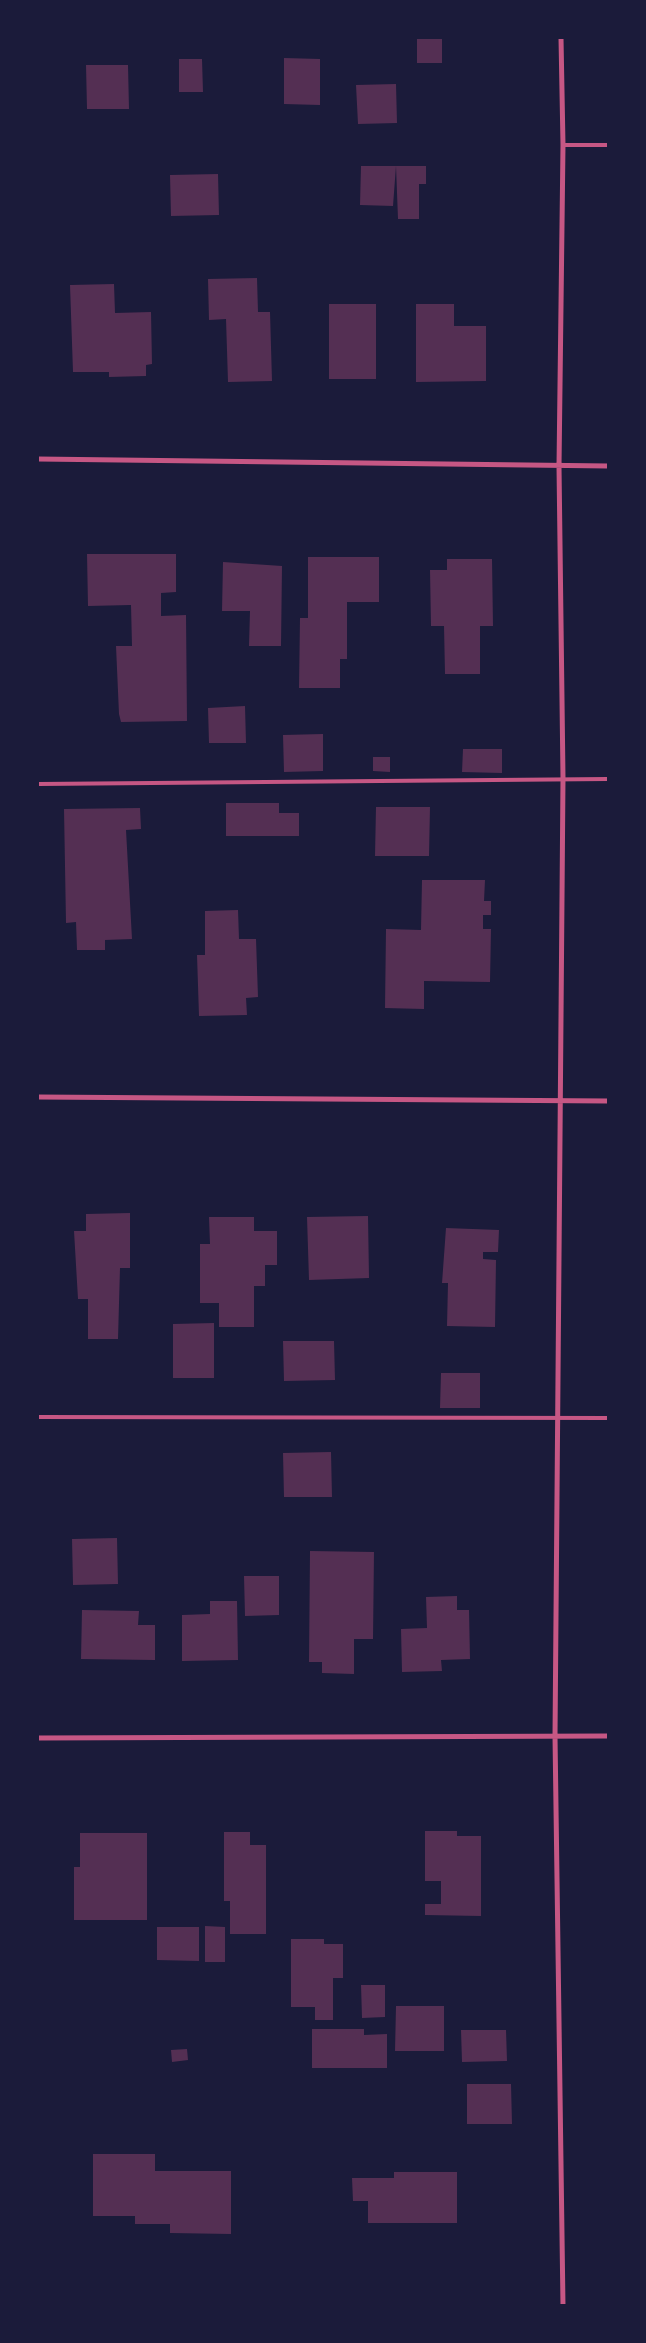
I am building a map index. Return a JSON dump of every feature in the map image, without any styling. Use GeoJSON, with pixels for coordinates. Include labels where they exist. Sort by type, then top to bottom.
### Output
{"type":"FeatureCollection","features":[{"type":"Feature","properties":{"kind":"street"},"geometry":{"type":"LineString","coordinates":[[561,38],[563,145],[559,466],[563,778],[555,1736],[563,2306]]}},
{"type":"Feature","properties":{"kind":"street"},"geometry":{"type":"LineString","coordinates":[[38,459],[608,466]]}},
{"type":"Feature","properties":{"kind":"street"},"geometry":{"type":"LineString","coordinates":[[38,1097],[608,1101]]}},
{"type":"Feature","properties":{"kind":"street"},"geometry":{"type":"LineString","coordinates":[[38,1738],[608,1736]]}},
{"type":"Feature","properties":{"kind":"lane"},"geometry":{"type":"LineString","coordinates":[[563,145],[608,145]]}},
{"type":"Feature","properties":{"kind":"lane"},"geometry":{"type":"LineString","coordinates":[[38,784],[608,778]]}},
{"type":"Feature","properties":{"kind":"lane"},"geometry":{"type":"LineString","coordinates":[[38,1417],[608,1418]]}},
{"type":"Feature","properties":{"kind":"building"},"geometry":{"type":"Polygon","coordinates":[[[417,38],[442,38],[442,63],[417,63],[417,38]]]}},
{"type":"Feature","properties":{"kind":"building"},"geometry":{"type":"Polygon","coordinates":[[[284,58],[320,59],[320,105],[284,104],[284,58]]]}},
{"type":"Feature","properties":{"kind":"building"},"geometry":{"type":"Polygon","coordinates":[[[179,59],[202,59],[203,92],[179,92],[179,59]]]}},
{"type":"Feature","properties":{"kind":"building"},"geometry":{"type":"Polygon","coordinates":[[[86,65],[128,65],[129,109],[87,109],[86,65]]]}},
{"type":"Feature","properties":{"kind":"building"},"geometry":{"type":"Polygon","coordinates":[[[396,84],[397,123],[358,124],[356,85],[396,84]]]}},
{"type":"Feature","properties":{"kind":"building"},"geometry":{"type":"Polygon","coordinates":[[[361,166],[396,166],[393,206],[360,205],[361,166]]]}},
{"type":"Feature","properties":{"kind":"building"},"geometry":{"type":"Polygon","coordinates":[[[396,166],[426,166],[426,184],[419,184],[419,219],[398,219],[396,166]]]}},
{"type":"Feature","properties":{"kind":"building"},"geometry":{"type":"Polygon","coordinates":[[[218,174],[219,215],[171,216],[170,175],[218,174]]]}},
{"type":"Feature","properties":{"kind":"building"},"geometry":{"type":"Polygon","coordinates":[[[257,278],[258,312],[270,312],[272,381],[228,382],[226,319],[209,320],[208,279],[257,278]]]}},
{"type":"Feature","properties":{"kind":"building"},"geometry":{"type":"Polygon","coordinates":[[[114,284],[115,313],[151,312],[152,364],[146,365],[146,376],[109,377],[109,372],[73,372],[70,285],[114,284]]]}},
{"type":"Feature","properties":{"kind":"building"},"geometry":{"type":"Polygon","coordinates":[[[329,304],[376,304],[376,379],[329,379],[329,304]]]}},
{"type":"Feature","properties":{"kind":"building"},"geometry":{"type":"Polygon","coordinates":[[[416,304],[454,304],[454,326],[486,326],[486,381],[416,382],[416,304]]]}},
{"type":"Feature","properties":{"kind":"building"},"geometry":{"type":"Polygon","coordinates":[[[87,554],[176,554],[176,592],[161,593],[161,616],[186,615],[187,721],[121,722],[116,646],[132,646],[131,605],[88,606],[87,554]]]}},
{"type":"Feature","properties":{"kind":"building"},"geometry":{"type":"Polygon","coordinates":[[[308,557],[379,557],[379,602],[347,602],[347,659],[340,659],[340,688],[299,688],[300,618],[308,618],[308,557]]]}},
{"type":"Feature","properties":{"kind":"building"},"geometry":{"type":"Polygon","coordinates":[[[447,559],[492,559],[493,626],[480,626],[480,674],[445,674],[444,626],[431,626],[430,570],[447,570],[447,559]]]}},
{"type":"Feature","properties":{"kind":"building"},"geometry":{"type":"Polygon","coordinates":[[[223,562],[282,566],[281,646],[249,646],[250,611],[222,611],[223,562]]]}},
{"type":"Feature","properties":{"kind":"building"},"geometry":{"type":"Polygon","coordinates":[[[245,706],[246,743],[209,743],[208,708],[245,706]]]}},
{"type":"Feature","properties":{"kind":"building"},"geometry":{"type":"Polygon","coordinates":[[[323,734],[323,771],[284,772],[283,735],[323,734]]]}},
{"type":"Feature","properties":{"kind":"building"},"geometry":{"type":"Polygon","coordinates":[[[463,749],[502,749],[502,773],[462,772],[463,749]]]}},
{"type":"Feature","properties":{"kind":"building"},"geometry":{"type":"Polygon","coordinates":[[[373,757],[390,757],[390,772],[373,771],[373,757]]]}},
{"type":"Feature","properties":{"kind":"building"},"geometry":{"type":"Polygon","coordinates":[[[226,803],[279,803],[279,813],[299,813],[299,836],[226,836],[226,803]]]}},
{"type":"Feature","properties":{"kind":"building"},"geometry":{"type":"Polygon","coordinates":[[[376,807],[430,807],[429,856],[375,856],[376,807]]]}},
{"type":"Feature","properties":{"kind":"building"},"geometry":{"type":"Polygon","coordinates":[[[140,808],[141,829],[126,830],[132,939],[105,940],[105,950],[77,950],[76,922],[66,923],[64,809],[140,808]]]}},
{"type":"Feature","properties":{"kind":"building"},"geometry":{"type":"Polygon","coordinates":[[[422,880],[485,880],[484,901],[491,901],[491,915],[483,915],[483,929],[491,929],[490,982],[424,981],[424,1009],[385,1008],[386,929],[421,930],[422,880]]]}},
{"type":"Feature","properties":{"kind":"building"},"geometry":{"type":"Polygon","coordinates":[[[238,910],[239,939],[256,939],[258,997],[246,998],[247,1015],[199,1016],[197,955],[205,955],[205,911],[238,910]]]}},
{"type":"Feature","properties":{"kind":"building"},"geometry":{"type":"Polygon","coordinates":[[[130,1213],[130,1268],[120,1268],[118,1339],[88,1339],[88,1299],[78,1299],[74,1231],[86,1231],[86,1214],[130,1213]]]}},
{"type":"Feature","properties":{"kind":"building"},"geometry":{"type":"Polygon","coordinates":[[[368,1216],[369,1278],[309,1280],[307,1217],[368,1216]]]}},
{"type":"Feature","properties":{"kind":"building"},"geometry":{"type":"Polygon","coordinates":[[[209,1217],[254,1217],[254,1231],[277,1231],[277,1265],[265,1265],[265,1286],[254,1286],[254,1327],[219,1327],[219,1303],[200,1303],[200,1244],[210,1244],[209,1217]]]}},
{"type":"Feature","properties":{"kind":"building"},"geometry":{"type":"Polygon","coordinates":[[[446,1228],[499,1230],[498,1252],[483,1252],[483,1259],[496,1260],[495,1327],[447,1326],[448,1283],[442,1283],[446,1228]]]}},
{"type":"Feature","properties":{"kind":"building"},"geometry":{"type":"Polygon","coordinates":[[[214,1323],[214,1378],[173,1378],[173,1324],[214,1323]]]}},
{"type":"Feature","properties":{"kind":"building"},"geometry":{"type":"Polygon","coordinates":[[[283,1341],[334,1341],[335,1380],[284,1381],[283,1341]]]}},
{"type":"Feature","properties":{"kind":"building"},"geometry":{"type":"Polygon","coordinates":[[[441,1373],[480,1373],[480,1408],[440,1408],[441,1373]]]}},
{"type":"Feature","properties":{"kind":"building"},"geometry":{"type":"Polygon","coordinates":[[[331,1452],[332,1497],[284,1497],[283,1453],[331,1452]]]}},
{"type":"Feature","properties":{"kind":"building"},"geometry":{"type":"Polygon","coordinates":[[[117,1538],[118,1584],[73,1585],[72,1539],[117,1538]]]}},
{"type":"Feature","properties":{"kind":"building"},"geometry":{"type":"Polygon","coordinates":[[[310,1551],[374,1552],[373,1639],[354,1639],[354,1674],[322,1673],[322,1662],[309,1662],[310,1551]]]}},
{"type":"Feature","properties":{"kind":"building"},"geometry":{"type":"Polygon","coordinates":[[[244,1576],[279,1576],[279,1615],[245,1616],[244,1576]]]}},
{"type":"Feature","properties":{"kind":"building"},"geometry":{"type":"Polygon","coordinates":[[[457,1596],[457,1610],[469,1610],[470,1659],[441,1660],[442,1671],[402,1672],[401,1629],[427,1628],[426,1597],[457,1596]]]}},
{"type":"Feature","properties":{"kind":"building"},"geometry":{"type":"Polygon","coordinates":[[[210,1601],[237,1601],[238,1660],[182,1661],[182,1615],[210,1614],[210,1601]]]}},
{"type":"Feature","properties":{"kind":"building"},"geometry":{"type":"Polygon","coordinates":[[[82,1610],[139,1611],[138,1625],[155,1625],[155,1660],[81,1659],[82,1610]]]}},
{"type":"Feature","properties":{"kind":"building"},"geometry":{"type":"Polygon","coordinates":[[[425,1831],[457,1831],[457,1836],[481,1836],[481,1916],[425,1915],[425,1904],[441,1904],[441,1881],[425,1881],[425,1831]]]}},
{"type":"Feature","properties":{"kind":"building"},"geometry":{"type":"Polygon","coordinates":[[[224,1832],[250,1832],[250,1845],[266,1845],[266,1934],[230,1934],[230,1901],[224,1901],[224,1832]]]}},
{"type":"Feature","properties":{"kind":"building"},"geometry":{"type":"Polygon","coordinates":[[[80,1833],[147,1833],[147,1920],[74,1920],[74,1867],[80,1867],[80,1833]]]}},
{"type":"Feature","properties":{"kind":"building"},"geometry":{"type":"Polygon","coordinates":[[[205,1926],[225,1927],[225,1962],[205,1962],[205,1926]]]}},
{"type":"Feature","properties":{"kind":"building"},"geometry":{"type":"Polygon","coordinates":[[[157,1927],[199,1927],[199,1961],[157,1960],[157,1927]]]}},
{"type":"Feature","properties":{"kind":"building"},"geometry":{"type":"Polygon","coordinates":[[[291,1939],[324,1939],[324,1944],[343,1944],[343,1978],[333,1978],[333,2020],[315,2020],[315,2007],[291,2007],[291,1939]]]}},
{"type":"Feature","properties":{"kind":"building"},"geometry":{"type":"Polygon","coordinates":[[[361,1985],[385,1985],[385,2017],[362,2018],[361,1985]]]}},
{"type":"Feature","properties":{"kind":"building"},"geometry":{"type":"Polygon","coordinates":[[[396,2006],[444,2006],[444,2051],[395,2051],[396,2006]]]}},
{"type":"Feature","properties":{"kind":"building"},"geometry":{"type":"Polygon","coordinates":[[[312,2029],[364,2029],[364,2035],[387,2034],[387,2068],[312,2068],[312,2029]]]}},
{"type":"Feature","properties":{"kind":"building"},"geometry":{"type":"Polygon","coordinates":[[[461,2030],[506,2030],[507,2061],[462,2062],[461,2030]]]}},
{"type":"Feature","properties":{"kind":"building"},"geometry":{"type":"Polygon","coordinates":[[[187,2049],[188,2060],[172,2062],[171,2050],[187,2049]]]}},
{"type":"Feature","properties":{"kind":"building"},"geometry":{"type":"Polygon","coordinates":[[[467,2084],[511,2084],[512,2124],[467,2124],[467,2084]]]}},
{"type":"Feature","properties":{"kind":"building"},"geometry":{"type":"Polygon","coordinates":[[[93,2154],[155,2154],[155,2171],[231,2171],[231,2234],[170,2233],[170,2224],[135,2224],[135,2216],[93,2216],[93,2154]]]}},
{"type":"Feature","properties":{"kind":"building"},"geometry":{"type":"Polygon","coordinates":[[[394,2172],[457,2172],[457,2223],[368,2223],[368,2201],[353,2201],[352,2178],[394,2178],[394,2172]]]}}]}
